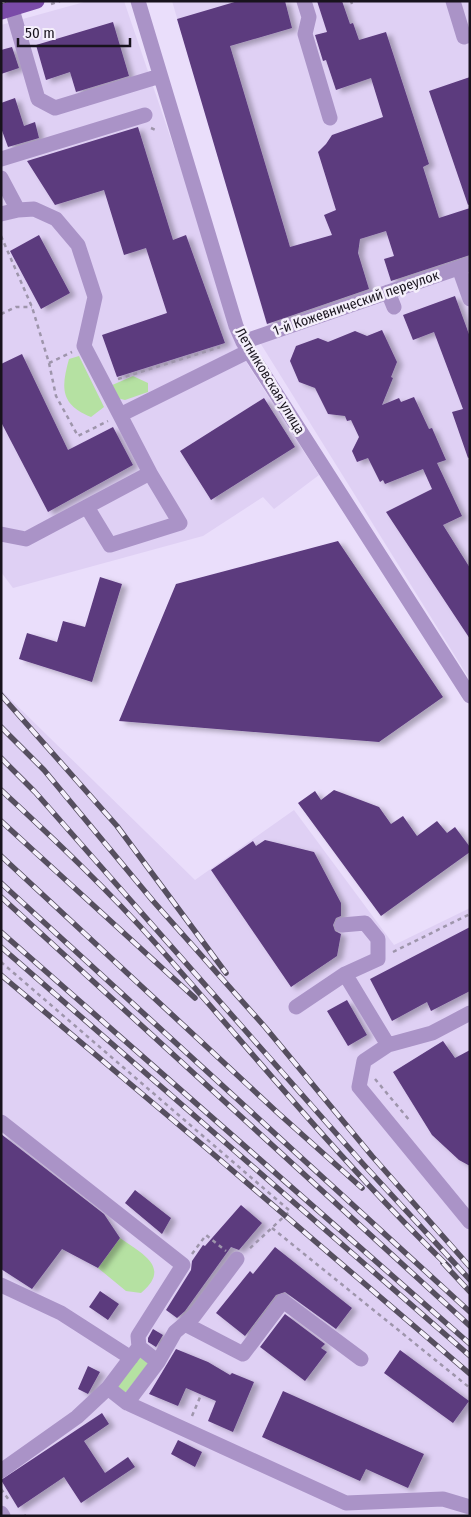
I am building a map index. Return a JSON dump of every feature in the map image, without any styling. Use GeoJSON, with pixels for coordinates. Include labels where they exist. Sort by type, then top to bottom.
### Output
{"type":"FeatureCollection","features":[{"type":"Feature","properties":{"kind":"main road"},"geometry":{"type":"LineString","coordinates":[[6,10],[37,1]]}},
{"type":"Feature","properties":{"kind":"street","name":"Летниковская улица"},"geometry":{"type":"LineString","coordinates":[[138,1],[233,317],[240,346],[470,696]]}},
{"type":"Feature","properties":{"kind":"street"},"geometry":{"type":"LineString","coordinates":[[304,1],[309,17],[305,34],[330,118]]}},
{"type":"Feature","properties":{"kind":"street"},"geometry":{"type":"LineString","coordinates":[[453,1],[464,37],[470,35]]}},
{"type":"Feature","properties":{"kind":"street"},"geometry":{"type":"LineString","coordinates":[[6,10],[38,99],[54,108],[160,76]]}},
{"type":"Feature","properties":{"kind":"street"},"geometry":{"type":"LineString","coordinates":[[1,159],[144,115]]}},
{"type":"Feature","properties":{"kind":"street"},"geometry":{"type":"LineString","coordinates":[[1,178],[18,210]]}},
{"type":"Feature","properties":{"kind":"street"},"geometry":{"type":"LineString","coordinates":[[1,214],[34,209],[56,219],[78,245],[94,297],[84,346],[150,473],[180,523],[110,545],[87,506]]}},
{"type":"Feature","properties":{"kind":"street"},"geometry":{"type":"LineString","coordinates":[[464,266],[470,299]]}},
{"type":"Feature","properties":{"kind":"street","name":"1-й Кожевнический переулок"},"geometry":{"type":"LineString","coordinates":[[120,415],[240,346],[464,266]]}},
{"type":"Feature","properties":{"kind":"street"},"geometry":{"type":"LineString","coordinates":[[388,292],[394,307]]}},
{"type":"Feature","properties":{"kind":"street"},"geometry":{"type":"LineString","coordinates":[[1,534],[26,539],[150,473]]}},
{"type":"Feature","properties":{"kind":"street"},"geometry":{"type":"LineString","coordinates":[[296,1007],[345,974],[378,959],[378,939],[365,923],[342,925]]}},
{"type":"Feature","properties":{"kind":"street"},"geometry":{"type":"LineString","coordinates":[[345,974],[388,1045]]}},
{"type":"Feature","properties":{"kind":"street"},"geometry":{"type":"LineString","coordinates":[[470,1013],[432,1033],[388,1045],[364,1062],[359,1087],[470,1222]]}},
{"type":"Feature","properties":{"kind":"street"},"geometry":{"type":"LineString","coordinates":[[1,1122],[183,1265],[138,1336],[135,1352],[108,1388],[77,1417],[1,1472]]}},
{"type":"Feature","properties":{"kind":"street"},"geometry":{"type":"LineString","coordinates":[[127,1403],[158,1362],[175,1332],[194,1316],[237,1259]]}},
{"type":"Feature","properties":{"kind":"street"},"geometry":{"type":"LineString","coordinates":[[1,1285],[158,1362]]}},
{"type":"Feature","properties":{"kind":"street"},"geometry":{"type":"LineString","coordinates":[[184,1324],[243,1354],[283,1301],[361,1359]]}},
{"type":"Feature","properties":{"kind":"street"},"geometry":{"type":"LineString","coordinates":[[108,1388],[127,1403],[346,1503],[443,1499],[470,1508]]}},
{"type":"Feature","properties":{"kind":"path"},"geometry":{"type":"LineString","coordinates":[[1,236],[32,307],[49,363],[56,396],[78,436],[120,415]]}},
{"type":"Feature","properties":{"kind":"path"},"geometry":{"type":"LineString","coordinates":[[1,314],[16,307],[32,307]]}},
{"type":"Feature","properties":{"kind":"path"},"geometry":{"type":"LineString","coordinates":[[49,363],[84,346]]}},
{"type":"Feature","properties":{"kind":"path"},"geometry":{"type":"LineString","coordinates":[[103,383],[240,346]]}},
{"type":"Feature","properties":{"kind":"path"},"geometry":{"type":"LineString","coordinates":[[378,959],[470,914]]}},
{"type":"Feature","properties":{"kind":"path"},"geometry":{"type":"LineString","coordinates":[[1,962],[290,1211],[237,1259],[206,1235],[183,1265]]}},
{"type":"Feature","properties":{"kind":"path"},"geometry":{"type":"LineString","coordinates":[[375,1078],[410,1122]]}},
{"type":"Feature","properties":{"kind":"path"},"geometry":{"type":"LineString","coordinates":[[272,1228],[470,1388]]}},
{"type":"Feature","properties":{"kind":"path"},"geometry":{"type":"LineString","coordinates":[[196,1408],[201,1395]]}},
{"type":"Feature","properties":{"kind":"shaded area"},"geometry":{"type":"Polygon","coordinates":[[[88,1],[124,1],[248,365],[319,475],[274,509],[263,497],[203,536],[13,588],[1,572],[1,25],[88,1]]]}},
{"type":"Feature","properties":{"kind":"shaded area"},"geometry":{"type":"Polygon","coordinates":[[[172,1],[470,1],[470,258],[267,325],[172,1]]]}},
{"type":"Feature","properties":{"kind":"shaded area"},"geometry":{"type":"Polygon","coordinates":[[[470,271],[470,627],[464,630],[470,639],[470,680],[259,341],[470,271]]]}},
{"type":"Feature","properties":{"kind":"shaded area"},"geometry":{"type":"Polygon","coordinates":[[[1,690],[195,880],[294,810],[394,945],[470,908],[470,1516],[1,1516],[1,690]]]}},
{"type":"Feature","properties":{"kind":"green space"},"geometry":{"type":"Polygon","coordinates":[[[79,356],[104,407],[91,417],[73,407],[65,394],[65,378],[69,359],[79,356]]]}},
{"type":"Feature","properties":{"kind":"green space"},"geometry":{"type":"Polygon","coordinates":[[[133,376],[148,383],[148,392],[125,400],[117,398],[110,386],[133,376]]]}},
{"type":"Feature","properties":{"kind":"green space"},"geometry":{"type":"Polygon","coordinates":[[[120,1238],[144,1256],[154,1268],[154,1276],[150,1284],[141,1293],[126,1291],[98,1268],[120,1238]]]}},
{"type":"Feature","properties":{"kind":"green space"},"geometry":{"type":"Polygon","coordinates":[[[138,1356],[150,1361],[123,1396],[116,1384],[138,1356]]]}},
{"type":"Feature","properties":{"kind":"building"},"geometry":{"type":"Polygon","coordinates":[[[238,1],[285,1],[292,28],[230,46],[290,247],[332,235],[324,215],[336,210],[318,152],[332,135],[383,117],[371,78],[336,90],[326,60],[323,61],[315,35],[327,32],[317,1],[342,1],[350,24],[353,23],[359,40],[386,32],[429,164],[423,167],[439,218],[470,208],[470,255],[391,281],[384,259],[394,256],[386,231],[360,239],[358,253],[369,289],[267,324],[177,19],[238,1]]]}},
{"type":"Feature","properties":{"kind":"building"},"geometry":{"type":"Polygon","coordinates":[[[113,22],[129,76],[76,92],[70,72],[46,80],[36,45],[113,22]]]}},
{"type":"Feature","properties":{"kind":"building"},"geometry":{"type":"Polygon","coordinates":[[[12,47],[19,68],[1,74],[1,50],[12,47]]]}},
{"type":"Feature","properties":{"kind":"building"},"geometry":{"type":"Polygon","coordinates":[[[470,77],[470,204],[468,205],[429,91],[470,77]]]}},
{"type":"Feature","properties":{"kind":"building"},"geometry":{"type":"Polygon","coordinates":[[[15,98],[24,126],[35,122],[39,138],[8,147],[1,128],[1,103],[15,98]]]}},
{"type":"Feature","properties":{"kind":"building"},"geometry":{"type":"Polygon","coordinates":[[[138,127],[173,240],[186,235],[225,343],[117,377],[102,335],[167,313],[146,248],[124,255],[104,190],[55,205],[27,161],[138,127]]]}},
{"type":"Feature","properties":{"kind":"building"},"geometry":{"type":"Polygon","coordinates":[[[39,235],[70,293],[41,309],[10,251],[39,235]]]}},
{"type":"Feature","properties":{"kind":"building"},"geometry":{"type":"Polygon","coordinates":[[[455,296],[470,337],[470,457],[468,458],[452,412],[463,409],[434,332],[413,340],[403,315],[455,296]]]}},
{"type":"Feature","properties":{"kind":"building"},"geometry":{"type":"Polygon","coordinates":[[[382,330],[397,362],[382,405],[399,398],[401,402],[414,397],[429,429],[432,428],[446,460],[437,463],[462,516],[443,525],[470,568],[470,639],[386,512],[432,489],[423,469],[385,484],[383,480],[380,482],[368,458],[357,462],[352,451],[359,437],[351,420],[347,421],[345,416],[328,414],[315,388],[299,382],[290,361],[296,346],[318,338],[328,342],[355,331],[367,336],[382,330]]]}},
{"type":"Feature","properties":{"kind":"building"},"geometry":{"type":"Polygon","coordinates":[[[22,354],[68,450],[113,427],[133,465],[48,512],[1,422],[1,364],[22,354]]]}},
{"type":"Feature","properties":{"kind":"building"},"geometry":{"type":"Polygon","coordinates":[[[264,398],[295,447],[211,500],[180,451],[264,398]]]}},
{"type":"Feature","properties":{"kind":"building"},"geometry":{"type":"Polygon","coordinates":[[[338,541],[443,697],[379,742],[119,721],[176,584],[338,541]]]}},
{"type":"Feature","properties":{"kind":"building"},"geometry":{"type":"Polygon","coordinates":[[[100,577],[122,584],[92,682],[19,659],[27,633],[57,642],[63,621],[85,627],[100,577]]]}},
{"type":"Feature","properties":{"kind":"building"},"geometry":{"type":"Polygon","coordinates":[[[334,790],[379,807],[391,824],[403,816],[417,836],[437,821],[447,833],[455,827],[470,847],[470,852],[381,916],[298,803],[315,791],[321,800],[334,790]]]}},
{"type":"Feature","properties":{"kind":"building"},"geometry":{"type":"Polygon","coordinates":[[[265,840],[314,852],[341,903],[341,916],[336,918],[333,925],[335,931],[341,934],[337,956],[291,987],[211,870],[253,841],[256,846],[265,840]]]}},
{"type":"Feature","properties":{"kind":"building"},"geometry":{"type":"Polygon","coordinates":[[[470,927],[470,991],[431,1011],[427,1002],[392,1021],[370,979],[470,927]]]}},
{"type":"Feature","properties":{"kind":"building"},"geometry":{"type":"Polygon","coordinates":[[[347,1000],[367,1035],[348,1046],[327,1011],[347,1000]]]}},
{"type":"Feature","properties":{"kind":"building"},"geometry":{"type":"Polygon","coordinates":[[[443,1041],[455,1058],[470,1050],[470,1166],[459,1160],[432,1135],[393,1072],[443,1041]]]}},
{"type":"Feature","properties":{"kind":"building"},"geometry":{"type":"Polygon","coordinates":[[[1,1134],[104,1214],[120,1238],[98,1268],[62,1249],[32,1289],[1,1269],[1,1134]]]}},
{"type":"Feature","properties":{"kind":"building"},"geometry":{"type":"Polygon","coordinates":[[[135,1190],[171,1218],[162,1234],[125,1203],[135,1190]]]}},
{"type":"Feature","properties":{"kind":"building"},"geometry":{"type":"Polygon","coordinates":[[[241,1205],[262,1223],[239,1250],[231,1247],[185,1311],[177,1318],[166,1310],[191,1270],[192,1261],[203,1245],[205,1246],[241,1205]]]}},
{"type":"Feature","properties":{"kind":"building"},"geometry":{"type":"Polygon","coordinates":[[[275,1247],[352,1308],[336,1329],[285,1292],[276,1295],[245,1336],[216,1313],[250,1271],[253,1274],[275,1247]]]}},
{"type":"Feature","properties":{"kind":"building"},"geometry":{"type":"Polygon","coordinates":[[[100,1291],[119,1304],[108,1320],[89,1307],[100,1291]]]}},
{"type":"Feature","properties":{"kind":"building"},"geometry":{"type":"Polygon","coordinates":[[[285,1314],[325,1344],[321,1348],[327,1352],[305,1381],[260,1347],[285,1314]]]}},
{"type":"Feature","properties":{"kind":"building"},"geometry":{"type":"Polygon","coordinates":[[[153,1329],[163,1335],[156,1347],[148,1342],[153,1329]]]}},
{"type":"Feature","properties":{"kind":"building"},"geometry":{"type":"Polygon","coordinates":[[[176,1349],[208,1362],[230,1375],[232,1373],[254,1382],[233,1432],[208,1421],[216,1401],[186,1388],[178,1406],[149,1394],[176,1349]]]}},
{"type":"Feature","properties":{"kind":"building"},"geometry":{"type":"Polygon","coordinates":[[[400,1350],[469,1401],[453,1423],[384,1373],[400,1350]]]}},
{"type":"Feature","properties":{"kind":"building"},"geometry":{"type":"Polygon","coordinates":[[[88,1366],[100,1372],[88,1394],[78,1389],[88,1366]]]}},
{"type":"Feature","properties":{"kind":"building"},"geometry":{"type":"Polygon","coordinates":[[[283,1391],[424,1454],[408,1488],[366,1469],[360,1481],[262,1437],[283,1391]]]}},
{"type":"Feature","properties":{"kind":"building"},"geometry":{"type":"Polygon","coordinates":[[[102,1413],[109,1424],[84,1441],[105,1473],[128,1457],[135,1467],[81,1503],[64,1477],[18,1508],[1,1480],[102,1413]]]}},
{"type":"Feature","properties":{"kind":"building"},"geometry":{"type":"Polygon","coordinates":[[[178,1440],[202,1452],[195,1467],[171,1454],[178,1440]]]}},
{"type":"Feature","properties":{"kind":"tram line"},"geometry":{"type":"LineString","coordinates":[[1,4],[10,1]]}},
{"type":"Feature","properties":{"kind":"railway"},"geometry":{"type":"LineString","coordinates":[[1,695],[117,826],[226,973]]}},
{"type":"Feature","properties":{"kind":"railway"},"geometry":{"type":"LineString","coordinates":[[1,727],[44,770],[153,901],[265,1027],[372,1156],[470,1267]]}},
{"type":"Feature","properties":{"kind":"railway"},"geometry":{"type":"LineString","coordinates":[[1,758],[35,792],[364,1165],[470,1280]]}},
{"type":"Feature","properties":{"kind":"railway"},"geometry":{"type":"LineString","coordinates":[[1,790],[120,905],[372,1189],[449,1267]]}},
{"type":"Feature","properties":{"kind":"railway"},"geometry":{"type":"LineString","coordinates":[[1,821],[195,998]]}},
{"type":"Feature","properties":{"kind":"railway"},"geometry":{"type":"LineString","coordinates":[[1,856],[278,1113],[362,1188]]}},
{"type":"Feature","properties":{"kind":"railway"},"geometry":{"type":"LineString","coordinates":[[1,883],[470,1312]]}},
{"type":"Feature","properties":{"kind":"railway"},"geometry":{"type":"LineString","coordinates":[[1,897],[470,1326]]}},
{"type":"Feature","properties":{"kind":"railway"},"geometry":{"type":"LineString","coordinates":[[1,932],[470,1344]]}},
{"type":"Feature","properties":{"kind":"railway"},"geometry":{"type":"LineString","coordinates":[[1,947],[470,1356]]}},
{"type":"Feature","properties":{"kind":"railway"},"geometry":{"type":"LineString","coordinates":[[1,975],[470,1374]]}},
{"type":"Feature","properties":{"kind":"railway"},"geometry":{"type":"LineString","coordinates":[[443,1263],[470,1292]]}}]}
